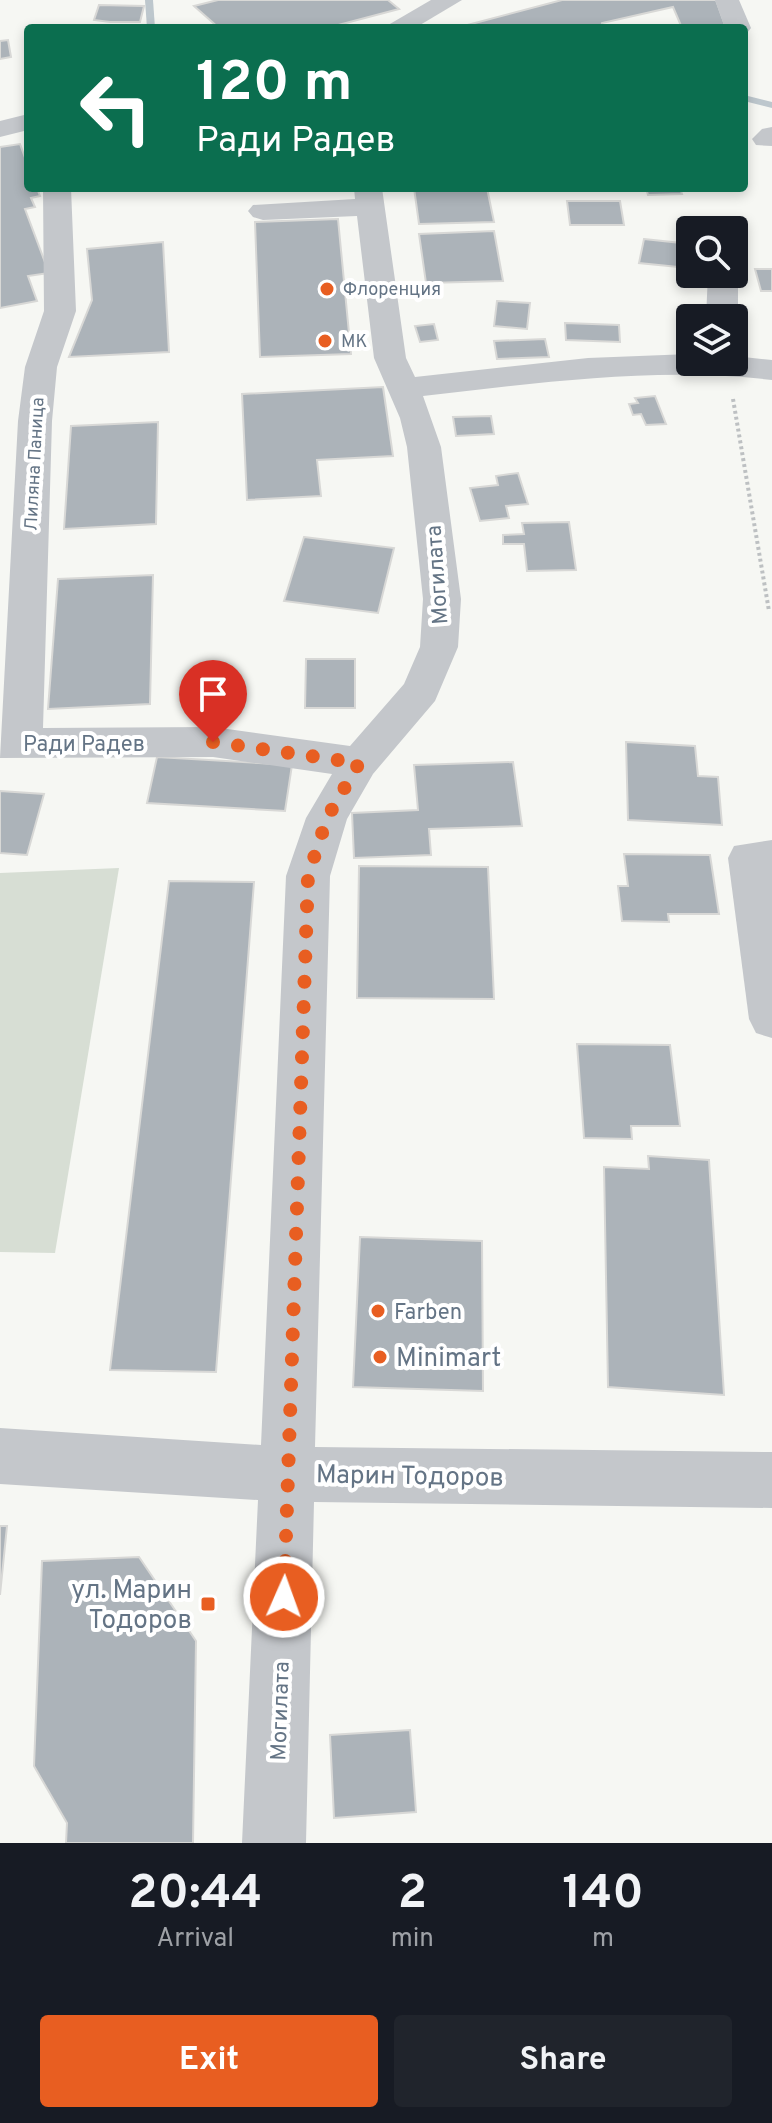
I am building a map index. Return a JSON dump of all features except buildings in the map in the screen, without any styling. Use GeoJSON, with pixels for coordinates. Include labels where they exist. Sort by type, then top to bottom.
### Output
{"type":"FeatureCollection","features":[{"type":"Feature","properties":{"kind":"street"},"geometry":{"type":"LineString","coordinates":[[404,24],[450,0]]}},
{"type":"Feature","properties":{"kind":"street"},"geometry":{"type":"LineString","coordinates":[[727,0],[737,24]]}},
{"type":"Feature","properties":{"kind":"street"},"geometry":{"type":"LineString","coordinates":[[0,129],[24,123]]}},
{"type":"Feature","properties":{"kind":"street","name":"Лиляна Паница"},"geometry":{"type":"LineString","coordinates":[[11,743],[41,367],[60,311],[57,192]]}},
{"type":"Feature","properties":{"kind":"street"},"geometry":{"type":"LineString","coordinates":[[263,211],[369,197]]}},
{"type":"Feature","properties":{"kind":"street","name":"Могилата"},"geometry":{"type":"LineString","coordinates":[[274,1843],[308,876],[327,818],[359,763],[421,691],[439,647],[442,599],[424,447],[417,418],[390,358],[369,197]]}},
{"type":"Feature","properties":{"kind":"street"},"geometry":{"type":"LineString","coordinates":[[402,388],[676,363]]}},
{"type":"Feature","properties":{"kind":"street"},"geometry":{"type":"LineString","coordinates":[[748,366],[772,370]]}},
{"type":"Feature","properties":{"kind":"street","name":"Ради Радев"},"geometry":{"type":"LineString","coordinates":[[11,743],[213,742],[359,763]]}},
{"type":"Feature","properties":{"kind":"street"},"geometry":{"type":"LineString","coordinates":[[772,857],[749,858],[772,1019]]}},
{"type":"Feature","properties":{"kind":"street","name":"Марин Тодоров"},"geometry":{"type":"LineString","coordinates":[[0,1456],[288,1474],[772,1480]]}},
{"type":"Feature","properties":{"kind":"path"},"geometry":{"type":"LineString","coordinates":[[729,376],[769,611]]}},
{"type":"Feature","properties":{"kind":"shaded area"},"geometry":{"type":"Polygon","coordinates":[[[119,868],[55,1253],[0,1252],[0,873],[119,868]]]}},
{"type":"Feature","properties":{"kind":"waterway"},"geometry":{"type":"LineString","coordinates":[[149,0],[151,24]]}},
{"type":"Feature","properties":{"kind":"waterway"},"geometry":{"type":"LineString","coordinates":[[748,99],[772,105]]}},
{"type":"Feature","properties":{"kind":"place","name":"Флоренция"},"geometry":{"type":"Point","coordinates":[327,289]}},
{"type":"Feature","properties":{"kind":"place","name":"MK"},"geometry":{"type":"Point","coordinates":[325,341]}},
{"type":"Feature","properties":{"kind":"place","name":"Farben"},"geometry":{"type":"Point","coordinates":[378,1311]}},
{"type":"Feature","properties":{"kind":"place","name":"Minimart"},"geometry":{"type":"Point","coordinates":[380,1357]}},
{"type":"Feature","properties":{"kind":"place","name":"ул. Марин Тодоров"},"geometry":{"type":"Point","coordinates":[208,1604]}},
{"type":"Feature","properties":{"kind":"route"},"geometry":{"type":"LineString","coordinates":[[213,742],[359,763],[327,818],[308,876],[284,1597]]}}]}
